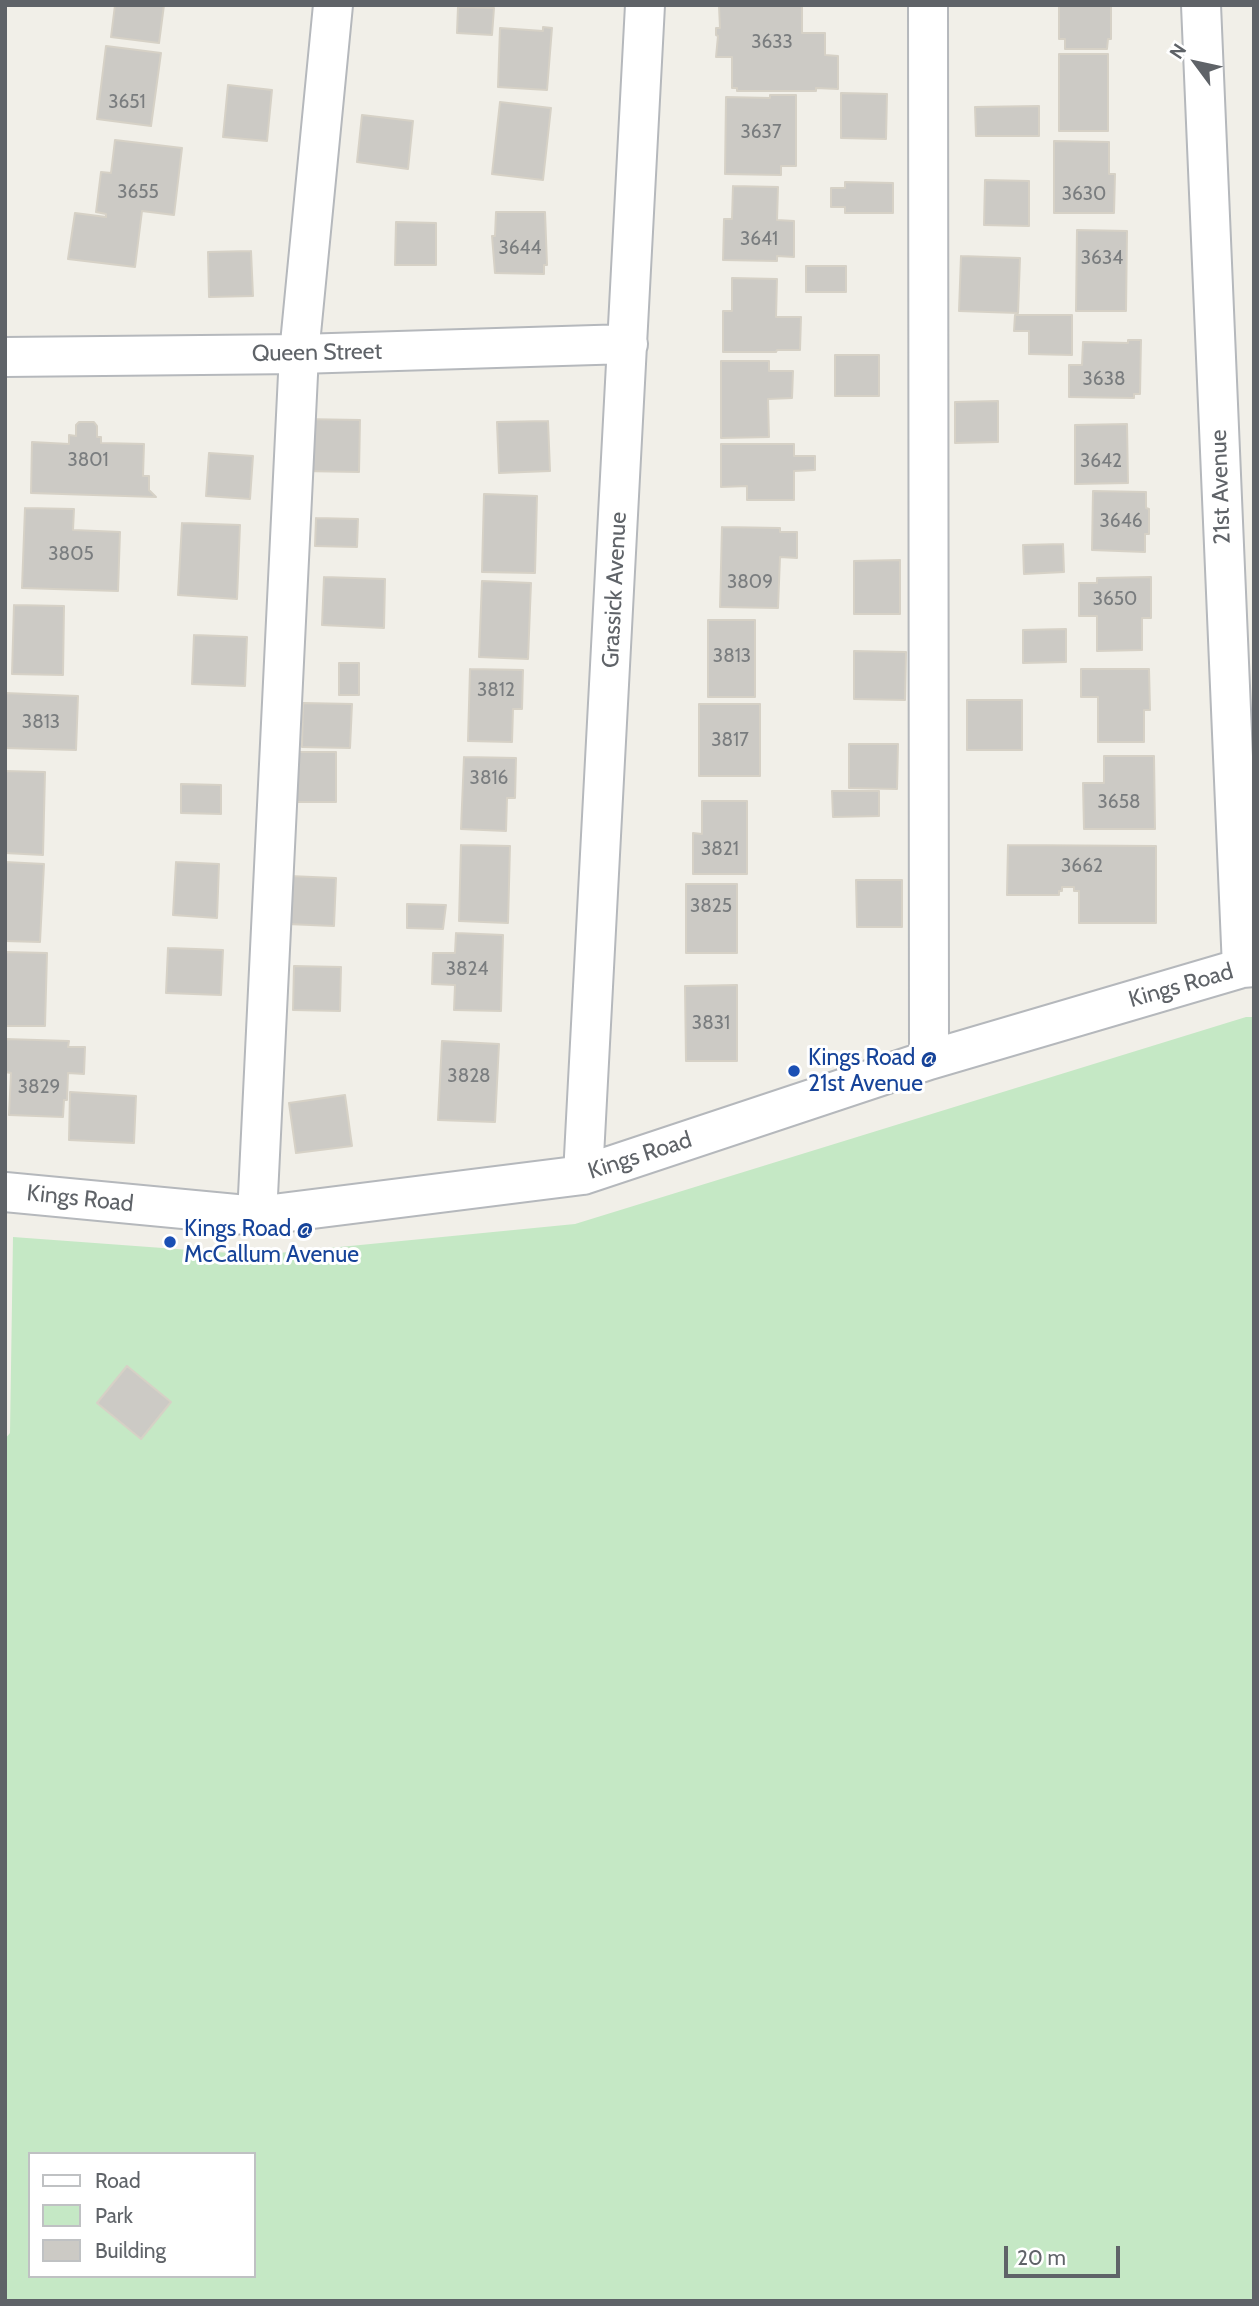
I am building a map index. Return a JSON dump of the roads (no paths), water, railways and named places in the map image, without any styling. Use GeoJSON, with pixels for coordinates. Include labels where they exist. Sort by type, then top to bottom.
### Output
{"type":"FeatureCollection","features":[{"type":"Feature","properties":{"kind":"street"},"geometry":{"type":"LineString","coordinates":[[257,1216],[299,354],[332,5]]}},
{"type":"Feature","properties":{"kind":"street","name":"Grassick Avenue"},"geometry":{"type":"LineString","coordinates":[[583,1175],[645,5]]}},
{"type":"Feature","properties":{"kind":"street"},"geometry":{"type":"LineString","coordinates":[[928,5],[929,1059]]}},
{"type":"Feature","properties":{"kind":"street","name":"21st Avenue"},"geometry":{"type":"LineString","coordinates":[[1201,5],[1248,968]]}},
{"type":"Feature","properties":{"kind":"street","name":"Queen Street"},"geometry":{"type":"LineString","coordinates":[[5,357],[299,354],[628,344]]}},
{"type":"Feature","properties":{"kind":"street","name":"Kings Road"},"geometry":{"type":"LineString","coordinates":[[5,1192],[257,1216],[583,1175],[929,1059],[1248,968]]}},
{"type":"Feature","properties":{"kind":"place","name":"Kings Road @ 21st Avenue"},"geometry":{"type":"Point","coordinates":[794,1071]}},
{"type":"Feature","properties":{"kind":"place","name":"Kings Road @ McCallum Avenue"},"geometry":{"type":"Point","coordinates":[170,1242]}}]}
